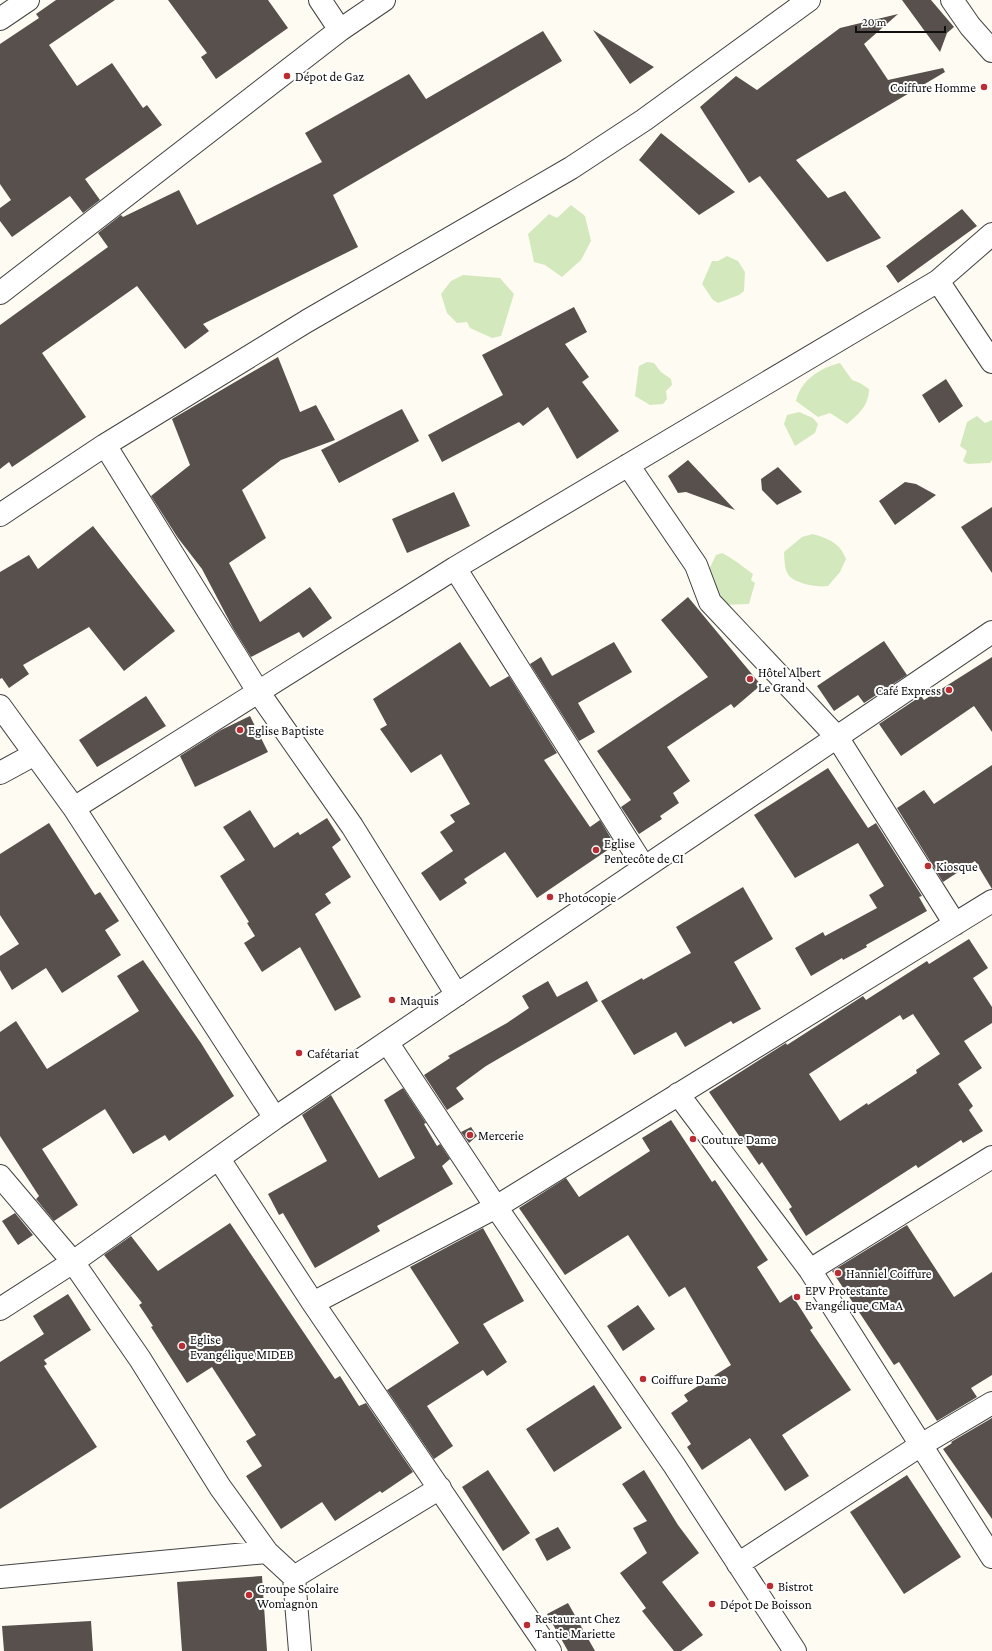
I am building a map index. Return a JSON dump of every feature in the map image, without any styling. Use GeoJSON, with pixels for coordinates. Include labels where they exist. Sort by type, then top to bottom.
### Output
{"type":"FeatureCollection","features":[{"type":"Feature","properties":{"kind":"street"},"geometry":{"type":"LineString","coordinates":[[0,20],[28,0]]}},
{"type":"Feature","properties":{"kind":"street"},"geometry":{"type":"LineString","coordinates":[[320,0],[340,30]]}},
{"type":"Feature","properties":{"kind":"street"},"geometry":{"type":"LineString","coordinates":[[0,293],[340,30],[384,0]]}},
{"type":"Feature","properties":{"kind":"street"},"geometry":{"type":"LineString","coordinates":[[0,515],[105,445],[307,321],[570,168],[644,120],[809,0]]}},
{"type":"Feature","properties":{"kind":"street"},"geometry":{"type":"LineString","coordinates":[[952,0],[970,26],[992,51]]}},
{"type":"Feature","properties":{"kind":"street"},"geometry":{"type":"LineString","coordinates":[[74,808],[259,693],[455,568],[938,280],[992,234]]}},
{"type":"Feature","properties":{"kind":"street"},"geometry":{"type":"LineString","coordinates":[[938,280],[992,362]]}},
{"type":"Feature","properties":{"kind":"street"},"geometry":{"type":"LineString","coordinates":[[105,445],[259,693],[352,826],[457,995]]}},
{"type":"Feature","properties":{"kind":"street"},"geometry":{"type":"LineString","coordinates":[[628,465],[696,565],[710,602],[837,737],[955,924]]}},
{"type":"Feature","properties":{"kind":"street"},"geometry":{"type":"LineString","coordinates":[[455,568],[644,867]]}},
{"type":"Feature","properties":{"kind":"street"},"geometry":{"type":"LineString","coordinates":[[0,1309],[73,1262],[276,1118],[387,1042],[992,632]]}},
{"type":"Feature","properties":{"kind":"street"},"geometry":{"type":"LineString","coordinates":[[0,706],[74,808],[276,1118]]}},
{"type":"Feature","properties":{"kind":"street"},"geometry":{"type":"LineString","coordinates":[[0,772],[35,754]]}},
{"type":"Feature","properties":{"kind":"street"},"geometry":{"type":"LineString","coordinates":[[313,1303],[496,1207],[992,901]]}},
{"type":"Feature","properties":{"kind":"street"},"geometry":{"type":"LineString","coordinates":[[387,1042],[496,1207],[674,1465],[795,1651]]}},
{"type":"Feature","properties":{"kind":"street"},"geometry":{"type":"LineString","coordinates":[[678,1094],[810,1270],[992,1557]]}},
{"type":"Feature","properties":{"kind":"street"},"geometry":{"type":"LineString","coordinates":[[810,1270],[992,1157]]}},
{"type":"Feature","properties":{"kind":"street"},"geometry":{"type":"LineString","coordinates":[[219,1159],[313,1303],[550,1651]]}},
{"type":"Feature","properties":{"kind":"street"},"geometry":{"type":"LineString","coordinates":[[0,1176],[73,1262],[140,1359],[220,1487],[267,1552],[294,1577],[300,1651]]}},
{"type":"Feature","properties":{"kind":"street"},"geometry":{"type":"LineString","coordinates":[[738,1564],[921,1445],[992,1403]]}},
{"type":"Feature","properties":{"kind":"street"},"geometry":{"type":"LineString","coordinates":[[294,1577],[440,1488]]}},
{"type":"Feature","properties":{"kind":"street"},"geometry":{"type":"LineString","coordinates":[[0,1577],[267,1552]]}},
{"type":"Feature","properties":{"kind":"green space"},"geometry":{"type":"Polygon","coordinates":[[[571,205],[585,216],[591,241],[581,260],[562,277],[545,265],[534,262],[528,234],[549,214],[557,218],[571,205]]]}},
{"type":"Feature","properties":{"kind":"green space"},"geometry":{"type":"Polygon","coordinates":[[[727,256],[738,261],[745,272],[744,291],[739,295],[718,303],[713,300],[702,284],[712,261],[718,261],[727,256]]]}},
{"type":"Feature","properties":{"kind":"green space"},"geometry":{"type":"Polygon","coordinates":[[[463,275],[500,278],[514,294],[501,336],[492,338],[470,328],[467,322],[457,323],[447,313],[441,294],[451,281],[463,275]]]}},
{"type":"Feature","properties":{"kind":"green space"},"geometry":{"type":"Polygon","coordinates":[[[647,362],[654,363],[661,372],[671,379],[672,385],[666,391],[667,399],[663,404],[650,405],[635,396],[639,366],[647,362]]]}},
{"type":"Feature","properties":{"kind":"green space"},"geometry":{"type":"Polygon","coordinates":[[[840,363],[852,380],[869,389],[869,395],[862,409],[847,424],[830,413],[818,417],[796,401],[802,387],[812,376],[825,368],[840,363]]]}},
{"type":"Feature","properties":{"kind":"green space"},"geometry":{"type":"Polygon","coordinates":[[[799,412],[813,418],[818,424],[815,433],[795,446],[784,424],[787,415],[799,412]]]}},
{"type":"Feature","properties":{"kind":"green space"},"geometry":{"type":"Polygon","coordinates":[[[977,416],[985,423],[992,420],[992,460],[990,463],[968,464],[963,461],[967,451],[960,446],[967,422],[977,416]]]}},
{"type":"Feature","properties":{"kind":"green space"},"geometry":{"type":"Polygon","coordinates":[[[813,534],[837,545],[841,549],[846,559],[840,572],[828,586],[816,586],[801,583],[791,578],[786,571],[784,552],[802,537],[813,534]]]}},
{"type":"Feature","properties":{"kind":"green space"},"geometry":{"type":"Polygon","coordinates":[[[722,553],[753,574],[751,580],[755,583],[749,604],[723,605],[705,578],[716,555],[722,553]]]}},
{"type":"Feature","properties":{"kind":"building"},"geometry":{"type":"Polygon","coordinates":[[[56,0],[115,0],[49,45],[77,86],[112,63],[143,108],[147,105],[162,125],[85,179],[100,200],[83,213],[70,196],[12,237],[0,221],[0,208],[11,200],[0,184],[0,44],[39,18],[36,14],[56,0]]]}},
{"type":"Feature","properties":{"kind":"building"},"geometry":{"type":"Polygon","coordinates":[[[168,0],[268,0],[288,28],[216,79],[201,57],[207,53],[168,0]]]}},
{"type":"Feature","properties":{"kind":"building"},"geometry":{"type":"Polygon","coordinates":[[[902,0],[931,0],[954,27],[947,33],[940,52],[902,0]]]}},
{"type":"Feature","properties":{"kind":"building"},"geometry":{"type":"Polygon","coordinates":[[[898,14],[864,44],[888,80],[943,68],[945,72],[796,160],[828,198],[845,191],[881,238],[827,262],[760,176],[749,183],[700,107],[736,76],[757,90],[840,28],[898,14]]]}},
{"type":"Feature","properties":{"kind":"building"},"geometry":{"type":"Polygon","coordinates":[[[593,30],[654,67],[630,84],[593,30]]]}},
{"type":"Feature","properties":{"kind":"building"},"geometry":{"type":"Polygon","coordinates":[[[543,31],[562,61],[333,195],[358,247],[203,324],[209,331],[185,349],[137,286],[42,353],[86,417],[12,467],[9,462],[0,469],[0,325],[108,247],[98,233],[121,215],[123,217],[179,190],[197,225],[322,162],[305,133],[409,74],[426,99],[543,31]]]}},
{"type":"Feature","properties":{"kind":"building"},"geometry":{"type":"Polygon","coordinates":[[[661,133],[735,192],[699,215],[639,160],[661,133]]]}},
{"type":"Feature","properties":{"kind":"building"},"geometry":{"type":"Polygon","coordinates":[[[962,209],[977,226],[898,283],[886,266],[962,209]]]}},
{"type":"Feature","properties":{"kind":"building"},"geometry":{"type":"Polygon","coordinates":[[[574,307],[587,332],[565,344],[589,377],[582,382],[619,431],[577,459],[548,407],[523,426],[519,422],[442,462],[428,435],[503,395],[482,355],[574,307]]]}},
{"type":"Feature","properties":{"kind":"building"},"geometry":{"type":"Polygon","coordinates":[[[278,357],[300,412],[316,405],[335,440],[281,460],[242,490],[266,538],[229,563],[260,622],[310,587],[332,618],[303,638],[299,632],[251,657],[233,628],[202,569],[178,538],[151,496],[190,465],[172,419],[278,357]]]}},
{"type":"Feature","properties":{"kind":"building"},"geometry":{"type":"Polygon","coordinates":[[[946,379],[963,406],[939,423],[922,395],[946,379]]]}},
{"type":"Feature","properties":{"kind":"building"},"geometry":{"type":"Polygon","coordinates":[[[402,409],[419,441],[339,483],[321,450],[402,409]]]}},
{"type":"Feature","properties":{"kind":"building"},"geometry":{"type":"Polygon","coordinates":[[[688,460],[735,510],[686,492],[678,493],[668,476],[688,460]]]}},
{"type":"Feature","properties":{"kind":"building"},"geometry":{"type":"Polygon","coordinates":[[[778,467],[802,492],[777,505],[762,490],[761,479],[778,467]]]}},
{"type":"Feature","properties":{"kind":"building"},"geometry":{"type":"Polygon","coordinates":[[[905,482],[916,484],[936,495],[895,525],[879,501],[905,482]]]}},
{"type":"Feature","properties":{"kind":"building"},"geometry":{"type":"Polygon","coordinates":[[[454,492],[470,526],[407,553],[392,519],[454,492]]]}},
{"type":"Feature","properties":{"kind":"building"},"geometry":{"type":"Polygon","coordinates":[[[992,507],[992,573],[961,527],[992,507]]]}},
{"type":"Feature","properties":{"kind":"building"},"geometry":{"type":"Polygon","coordinates":[[[93,526],[175,631],[124,671],[89,627],[23,665],[29,674],[9,688],[2,678],[0,679],[0,572],[29,555],[38,569],[93,526]]]}},
{"type":"Feature","properties":{"kind":"building"},"geometry":{"type":"Polygon","coordinates":[[[688,597],[761,685],[734,708],[731,704],[667,747],[690,781],[673,793],[679,803],[660,816],[662,819],[639,834],[621,807],[631,800],[597,751],[708,677],[661,620],[688,597]]]}},
{"type":"Feature","properties":{"kind":"building"},"geometry":{"type":"Polygon","coordinates":[[[884,641],[907,675],[864,703],[858,695],[834,711],[817,686],[884,641]]]}},
{"type":"Feature","properties":{"kind":"building"},"geometry":{"type":"Polygon","coordinates":[[[460,642],[490,687],[509,676],[557,753],[544,760],[590,827],[600,820],[615,845],[537,898],[505,852],[464,879],[467,883],[440,901],[421,873],[453,851],[440,832],[455,822],[450,815],[470,804],[441,754],[411,773],[380,729],[387,725],[373,699],[460,642]]]}},
{"type":"Feature","properties":{"kind":"building"},"geometry":{"type":"Polygon","coordinates":[[[614,642],[632,672],[578,703],[595,732],[579,741],[530,664],[541,657],[552,676],[614,642]]]}},
{"type":"Feature","properties":{"kind":"building"},"geometry":{"type":"Polygon","coordinates":[[[992,657],[992,732],[974,706],[901,756],[879,724],[921,696],[924,700],[992,657]]]}},
{"type":"Feature","properties":{"kind":"building"},"geometry":{"type":"Polygon","coordinates":[[[146,696],[166,726],[97,767],[79,740],[146,696]]]}},
{"type":"Feature","properties":{"kind":"building"},"geometry":{"type":"Polygon","coordinates":[[[250,716],[268,752],[195,787],[180,756],[221,730],[250,716]]]}},
{"type":"Feature","properties":{"kind":"building"},"geometry":{"type":"Polygon","coordinates":[[[992,765],[992,889],[975,861],[943,882],[897,808],[924,790],[934,804],[992,765]]]}},
{"type":"Feature","properties":{"kind":"building"},"geometry":{"type":"Polygon","coordinates":[[[828,768],[868,828],[876,823],[922,896],[919,897],[927,911],[866,945],[867,947],[843,960],[842,958],[811,976],[795,948],[823,932],[825,936],[877,908],[869,895],[884,886],[858,843],[795,878],[754,815],[828,768]]]}},
{"type":"Feature","properties":{"kind":"building"},"geometry":{"type":"Polygon","coordinates":[[[250,810],[274,848],[298,832],[300,835],[327,818],[341,840],[332,847],[351,877],[325,894],[331,903],[315,914],[361,997],[335,1011],[300,947],[262,972],[244,943],[255,936],[247,923],[249,922],[220,876],[245,860],[223,827],[250,810]]]}},
{"type":"Feature","properties":{"kind":"building"},"geometry":{"type":"Polygon","coordinates":[[[49,823],[95,895],[100,892],[119,921],[105,930],[121,955],[62,993],[46,968],[12,990],[0,970],[0,956],[19,944],[0,915],[0,854],[49,823]]]}},
{"type":"Feature","properties":{"kind":"building"},"geometry":{"type":"Polygon","coordinates":[[[743,887],[773,939],[734,962],[761,1009],[733,1024],[731,1021],[685,1047],[676,1032],[634,1055],[601,1001],[642,978],[643,980],[691,953],[676,927],[743,887]]]}},
{"type":"Feature","properties":{"kind":"building"},"geometry":{"type":"Polygon","coordinates":[[[969,939],[988,968],[973,978],[992,1007],[992,1023],[964,1041],[982,1068],[958,1084],[973,1106],[969,1110],[983,1131],[963,1143],[961,1140],[918,1168],[916,1165],[806,1236],[789,1209],[792,1207],[762,1162],[759,1165],[709,1092],[786,1043],[787,1045],[863,996],[866,1000],[927,961],[929,964],[969,939]],[[913,1014],[903,1020],[900,1015],[809,1074],[840,1121],[867,1103],[868,1105],[917,1073],[916,1070],[940,1054],[913,1014]]]}},
{"type":"Feature","properties":{"kind":"building"},"geometry":{"type":"Polygon","coordinates":[[[143,960],[201,1043],[234,1096],[169,1141],[165,1135],[133,1154],[105,1109],[42,1149],[78,1205],[54,1221],[36,1199],[39,1196],[0,1136],[0,1032],[16,1021],[47,1069],[139,1011],[117,976],[143,960]]]}},
{"type":"Feature","properties":{"kind":"building"},"geometry":{"type":"Polygon","coordinates":[[[548,981],[557,997],[587,981],[598,1001],[486,1066],[456,1088],[464,1099],[447,1110],[424,1075],[450,1058],[448,1056],[507,1023],[529,1008],[522,996],[548,981]]]}},
{"type":"Feature","properties":{"kind":"building"},"geometry":{"type":"Polygon","coordinates":[[[403,1088],[426,1123],[424,1124],[437,1146],[440,1144],[450,1159],[442,1166],[453,1184],[377,1226],[380,1231],[315,1268],[283,1213],[279,1215],[268,1194],[327,1161],[302,1115],[331,1095],[379,1178],[415,1158],[384,1100],[403,1088]]]}},
{"type":"Feature","properties":{"kind":"building"},"geometry":{"type":"Polygon","coordinates":[[[671,1120],[712,1182],[715,1180],[768,1260],[757,1267],[780,1303],[792,1295],[813,1328],[810,1330],[851,1390],[782,1435],[809,1476],[785,1491],[750,1438],[702,1470],[687,1447],[691,1444],[671,1413],[688,1401],[684,1395],[731,1365],[685,1287],[669,1297],[628,1235],[565,1275],[519,1208],[566,1178],[579,1197],[650,1151],[642,1138],[671,1120]]]}},
{"type":"Feature","properties":{"kind":"building"},"geometry":{"type":"Polygon","coordinates":[[[471,1127],[477,1136],[469,1143],[461,1132],[471,1127]]]}},
{"type":"Feature","properties":{"kind":"building"},"geometry":{"type":"Polygon","coordinates":[[[15,1213],[33,1235],[18,1245],[2,1221],[15,1213]]]}},
{"type":"Feature","properties":{"kind":"building"},"geometry":{"type":"Polygon","coordinates":[[[230,1223],[335,1379],[340,1376],[359,1406],[366,1403],[413,1472],[382,1493],[380,1491],[335,1521],[322,1502],[281,1529],[246,1476],[262,1466],[246,1441],[256,1435],[212,1367],[187,1383],[151,1327],[153,1326],[139,1305],[142,1303],[104,1255],[131,1236],[158,1271],[230,1223]]]}},
{"type":"Feature","properties":{"kind":"building"},"geometry":{"type":"Polygon","coordinates":[[[907,1225],[954,1297],[992,1272],[992,1375],[971,1388],[977,1397],[937,1421],[899,1362],[894,1365],[832,1271],[907,1225]]]}},
{"type":"Feature","properties":{"kind":"building"},"geometry":{"type":"Polygon","coordinates":[[[483,1228],[524,1301],[483,1324],[507,1362],[487,1376],[483,1370],[427,1406],[453,1446],[434,1459],[387,1390],[459,1343],[410,1267],[483,1228]]]}},
{"type":"Feature","properties":{"kind":"building"},"geometry":{"type":"Polygon","coordinates":[[[68,1294],[91,1330],[44,1360],[47,1364],[44,1366],[97,1447],[0,1509],[0,1362],[44,1334],[33,1316],[68,1294]]]}},
{"type":"Feature","properties":{"kind":"building"},"geometry":{"type":"Polygon","coordinates":[[[638,1305],[655,1329],[623,1351],[607,1326],[638,1305]]]}},
{"type":"Feature","properties":{"kind":"building"},"geometry":{"type":"Polygon","coordinates":[[[594,1385],[622,1428],[554,1472],[526,1429],[594,1385]]]}},
{"type":"Feature","properties":{"kind":"building"},"geometry":{"type":"Polygon","coordinates":[[[992,1418],[992,1519],[943,1449],[952,1443],[951,1442],[992,1418]]]}},
{"type":"Feature","properties":{"kind":"building"},"geometry":{"type":"Polygon","coordinates":[[[488,1470],[530,1533],[503,1551],[462,1487],[488,1470]]]}},
{"type":"Feature","properties":{"kind":"building"},"geometry":{"type":"Polygon","coordinates":[[[644,1470],[678,1525],[699,1553],[662,1582],[703,1635],[681,1651],[674,1651],[642,1611],[646,1608],[620,1573],[647,1553],[633,1528],[647,1521],[622,1484],[644,1470]]]}},
{"type":"Feature","properties":{"kind":"building"},"geometry":{"type":"Polygon","coordinates":[[[907,1475],[961,1557],[904,1594],[850,1512],[907,1475]]]}},
{"type":"Feature","properties":{"kind":"building"},"geometry":{"type":"Polygon","coordinates":[[[558,1527],[571,1548],[547,1561],[535,1539],[558,1527]]]}},
{"type":"Feature","properties":{"kind":"building"},"geometry":{"type":"Polygon","coordinates":[[[262,1576],[267,1651],[182,1651],[177,1582],[262,1576]]]}},
{"type":"Feature","properties":{"kind":"building"},"geometry":{"type":"Polygon","coordinates":[[[568,1603],[595,1651],[568,1651],[547,1614],[568,1603]]]}},
{"type":"Feature","properties":{"kind":"building"},"geometry":{"type":"Polygon","coordinates":[[[91,1621],[93,1651],[4,1651],[2,1626],[91,1621]]]}},
{"type":"Feature","properties":{"kind":"place","name":"Dépot de Gaz"},"geometry":{"type":"Point","coordinates":[287,76]}},
{"type":"Feature","properties":{"kind":"place","name":"Coiffure Homme"},"geometry":{"type":"Point","coordinates":[984,87]}},
{"type":"Feature","properties":{"kind":"place","name":"Hôtel Albert Le Grand"},"geometry":{"type":"Point","coordinates":[750,679]}},
{"type":"Feature","properties":{"kind":"place","name":"Café Express"},"geometry":{"type":"Point","coordinates":[949,690]}},
{"type":"Feature","properties":{"kind":"place","name":"Eglise Baptiste"},"geometry":{"type":"Point","coordinates":[240,730]}},
{"type":"Feature","properties":{"kind":"place","name":"Eglise Pentecôte de CI"},"geometry":{"type":"Point","coordinates":[596,850]}},
{"type":"Feature","properties":{"kind":"place","name":"Kiosque"},"geometry":{"type":"Point","coordinates":[928,866]}},
{"type":"Feature","properties":{"kind":"place","name":"Photocopie"},"geometry":{"type":"Point","coordinates":[550,897]}},
{"type":"Feature","properties":{"kind":"place","name":"Maquis"},"geometry":{"type":"Point","coordinates":[392,1000]}},
{"type":"Feature","properties":{"kind":"place","name":"Cafétariat"},"geometry":{"type":"Point","coordinates":[299,1053]}},
{"type":"Feature","properties":{"kind":"place","name":"Mercerie"},"geometry":{"type":"Point","coordinates":[470,1135]}},
{"type":"Feature","properties":{"kind":"place","name":"Couture Dame"},"geometry":{"type":"Point","coordinates":[693,1139]}},
{"type":"Feature","properties":{"kind":"place","name":"Hanniel Coiffure"},"geometry":{"type":"Point","coordinates":[838,1273]}},
{"type":"Feature","properties":{"kind":"place","name":"EPV Protestante Evangélique CMaA"},"geometry":{"type":"Point","coordinates":[797,1297]}},
{"type":"Feature","properties":{"kind":"place","name":"Eglise Evangélique MIDEB"},"geometry":{"type":"Point","coordinates":[182,1346]}},
{"type":"Feature","properties":{"kind":"place","name":"Coiffure Dame"},"geometry":{"type":"Point","coordinates":[643,1379]}},
{"type":"Feature","properties":{"kind":"place","name":"Bistrot"},"geometry":{"type":"Point","coordinates":[770,1586]}},
{"type":"Feature","properties":{"kind":"place","name":"Groupe Scolaire Womagnon"},"geometry":{"type":"Point","coordinates":[249,1595]}},
{"type":"Feature","properties":{"kind":"place","name":"Dépot De Boisson"},"geometry":{"type":"Point","coordinates":[712,1604]}},
{"type":"Feature","properties":{"kind":"place","name":"Restaurant Chez Tantie Mariette"},"geometry":{"type":"Point","coordinates":[527,1625]}}]}
